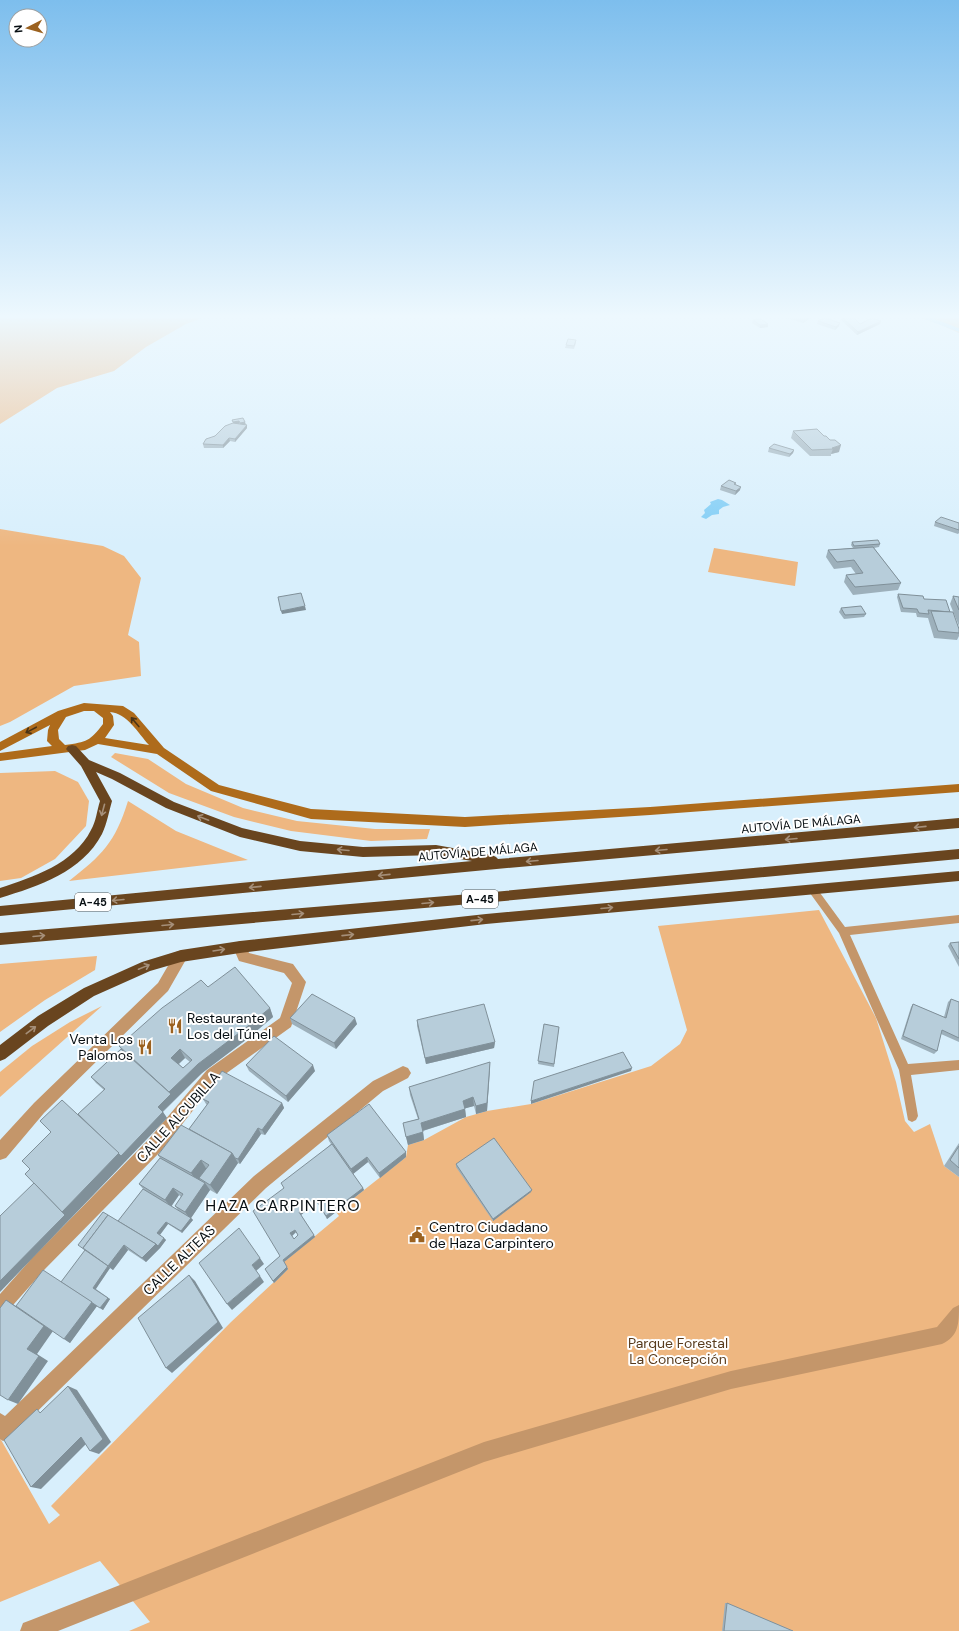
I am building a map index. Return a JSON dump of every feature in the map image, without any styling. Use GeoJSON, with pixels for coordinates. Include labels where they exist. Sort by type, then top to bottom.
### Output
{"type":"FeatureCollection","features":[{"type":"Feature","properties":{"kind":"highway"},"geometry":{"type":"LineString","coordinates":[[67,748],[85,763],[116,776],[177,808],[240,832],[300,846],[363,852],[436,850],[506,863]]}},
{"type":"Feature","properties":{"kind":"highway"},"geometry":{"type":"LineString","coordinates":[[0,893],[54,874],[80,855],[98,832],[106,801],[85,763]]}},
{"type":"Feature","properties":{"kind":"highway","name":"AUTOVÍA DE MÁLAGA"},"geometry":{"type":"LineString","coordinates":[[0,911],[506,863],[959,823]]}},
{"type":"Feature","properties":{"kind":"highway","name":"A-45"},"geometry":{"type":"LineString","coordinates":[[0,939],[467,900],[959,854]]}},
{"type":"Feature","properties":{"kind":"highway"},"geometry":{"type":"LineString","coordinates":[[0,1054],[43,1021],[89,992],[147,966],[181,956],[240,947],[486,920],[959,876]]}},
{"type":"Feature","properties":{"kind":"street"},"geometry":{"type":"LineString","coordinates":[[0,747],[62,714],[84,707],[119,709],[130,716],[160,751],[215,788],[311,814],[465,822],[650,811],[959,788]]}},
{"type":"Feature","properties":{"kind":"street"},"geometry":{"type":"LineString","coordinates":[[0,757],[85,746],[97,740],[109,725],[108,716],[97,708]]}},
{"type":"Feature","properties":{"kind":"street"},"geometry":{"type":"LineString","coordinates":[[62,714],[53,730],[53,741],[67,748]]}},
{"type":"Feature","properties":{"kind":"street"},"geometry":{"type":"LineString","coordinates":[[97,740],[160,751]]}},
{"type":"Feature","properties":{"kind":"street","name":"CALLE ALCUBILLA"},"geometry":{"type":"LineString","coordinates":[[0,1307],[39,1263],[155,1145],[212,1075],[286,1022],[299,982],[288,968],[271,965],[244,957],[240,947]]}},
{"type":"Feature","properties":{"kind":"street"},"geometry":{"type":"LineString","coordinates":[[0,1152],[39,1108],[163,987],[181,956]]}},
{"type":"Feature","properties":{"kind":"street","name":"CALLE ALTEAS"},"geometry":{"type":"LineString","coordinates":[[1,1427],[260,1182],[378,1086],[403,1074]]}},
{"type":"Feature","properties":{"kind":"street"},"geometry":{"type":"LineString","coordinates":[[31,1631],[484,1452],[731,1380],[942,1335],[959,1314]]}},
{"type":"Feature","properties":{"kind":"lane"},"geometry":{"type":"LineString","coordinates":[[812,889],[843,931],[905,1070],[912,1116]]}},
{"type":"Feature","properties":{"kind":"lane"},"geometry":{"type":"LineString","coordinates":[[843,931],[959,919]]}},
{"type":"Feature","properties":{"kind":"lane"},"geometry":{"type":"LineString","coordinates":[[905,1070],[959,1065]]}},
{"type":"Feature","properties":{"kind":"green space"},"geometry":{"type":"Polygon","coordinates":[[[0,394],[47,394],[0,424],[0,394]]]}},
{"type":"Feature","properties":{"kind":"green space"},"geometry":{"type":"Polygon","coordinates":[[[0,529],[103,546],[124,556],[141,578],[128,635],[139,642],[141,676],[74,686],[10,722],[0,726],[0,529]]]}},
{"type":"Feature","properties":{"kind":"green space"},"geometry":{"type":"Polygon","coordinates":[[[714,548],[798,562],[795,586],[708,572],[714,548]]]}},
{"type":"Feature","properties":{"kind":"green space"},"geometry":{"type":"Polygon","coordinates":[[[115,753],[148,759],[186,784],[243,808],[297,821],[375,829],[430,829],[427,839],[371,841],[291,831],[234,817],[169,793],[111,757],[115,753]]]}},
{"type":"Feature","properties":{"kind":"green space"},"geometry":{"type":"Polygon","coordinates":[[[55,771],[78,782],[89,801],[86,826],[55,859],[21,878],[0,881],[0,773],[55,771]]]}},
{"type":"Feature","properties":{"kind":"green space"},"geometry":{"type":"Polygon","coordinates":[[[128,801],[176,831],[248,860],[69,881],[106,847],[118,828],[128,801]]]}},
{"type":"Feature","properties":{"kind":"green space","name":"Parque Forestal La Concepción"},"geometry":{"type":"Polygon","coordinates":[[[819,910],[876,1018],[896,1082],[905,1121],[914,1132],[930,1124],[944,1166],[959,1177],[959,1631],[129,1631],[150,1622],[100,1561],[0,1602],[0,1438],[49,1524],[60,1515],[51,1506],[231,1322],[288,1269],[284,1262],[339,1216],[336,1212],[406,1157],[408,1145],[424,1140],[466,1117],[487,1111],[531,1104],[651,1066],[680,1044],[687,1030],[658,926],[819,910]]]}},
{"type":"Feature","properties":{"kind":"green space"},"geometry":{"type":"Polygon","coordinates":[[[97,956],[95,970],[45,1000],[0,1032],[0,964],[97,956]]]}},
{"type":"Feature","properties":{"kind":"green space"},"geometry":{"type":"Polygon","coordinates":[[[102,1006],[0,1097],[0,1072],[32,1046],[70,1022],[102,1006]]]}},
{"type":"Feature","properties":{"kind":"water"},"geometry":{"type":"Polygon","coordinates":[[[718,499],[730,505],[719,510],[719,514],[712,515],[706,519],[701,517],[705,513],[704,510],[711,504],[710,502],[718,499]]]}},
{"type":"Feature","properties":{"kind":"building"},"geometry":{"type":"Polygon","coordinates":[[[243,418],[245,422],[233,422],[232,420],[243,418]]]}},
{"type":"Feature","properties":{"kind":"building"},"geometry":{"type":"Polygon","coordinates":[[[233,423],[247,425],[235,439],[229,438],[223,445],[203,444],[206,439],[215,436],[225,426],[233,423]]]}},
{"type":"Feature","properties":{"kind":"building"},"geometry":{"type":"Polygon","coordinates":[[[817,429],[830,440],[835,440],[841,445],[832,448],[833,449],[812,450],[793,431],[817,429]]]}},
{"type":"Feature","properties":{"kind":"building"},"geometry":{"type":"Polygon","coordinates":[[[774,444],[794,450],[790,454],[769,448],[774,444]]]}},
{"type":"Feature","properties":{"kind":"building"},"geometry":{"type":"Polygon","coordinates":[[[729,480],[741,487],[736,491],[721,486],[729,480]]]}},
{"type":"Feature","properties":{"kind":"building"},"geometry":{"type":"Polygon","coordinates":[[[941,517],[959,523],[959,530],[935,522],[941,517]]]}},
{"type":"Feature","properties":{"kind":"building"},"geometry":{"type":"Polygon","coordinates":[[[878,540],[880,544],[854,546],[852,542],[878,540]]]}},
{"type":"Feature","properties":{"kind":"building"},"geometry":{"type":"Polygon","coordinates":[[[873,547],[901,583],[855,587],[846,575],[863,573],[854,560],[837,562],[828,550],[873,547]]]}},
{"type":"Feature","properties":{"kind":"building"},"geometry":{"type":"Polygon","coordinates":[[[301,593],[305,606],[281,611],[278,597],[301,593]]]}},
{"type":"Feature","properties":{"kind":"building"},"geometry":{"type":"Polygon","coordinates":[[[898,594],[923,596],[924,599],[946,600],[950,612],[928,610],[929,614],[919,613],[917,609],[903,608],[898,594]]]}},
{"type":"Feature","properties":{"kind":"building"},"geometry":{"type":"Polygon","coordinates":[[[953,596],[959,597],[959,610],[953,596]]]}},
{"type":"Feature","properties":{"kind":"building"},"geometry":{"type":"Polygon","coordinates":[[[861,606],[866,614],[845,615],[841,608],[861,606]]]}},
{"type":"Feature","properties":{"kind":"building"},"geometry":{"type":"Polygon","coordinates":[[[931,611],[953,612],[959,633],[938,631],[931,611]]]}},
{"type":"Feature","properties":{"kind":"building"},"geometry":{"type":"Polygon","coordinates":[[[959,942],[959,959],[950,943],[959,942]]]}},
{"type":"Feature","properties":{"kind":"building"},"geometry":{"type":"Polygon","coordinates":[[[235,967],[270,1008],[198,1064],[169,1092],[119,1046],[162,1008],[201,980],[208,987],[235,967]],[[180,1049],[171,1058],[183,1068],[192,1060],[180,1049]]]}},
{"type":"Feature","properties":{"kind":"building"},"geometry":{"type":"Polygon","coordinates":[[[312,994],[355,1018],[334,1043],[290,1018],[312,994]]]}},
{"type":"Feature","properties":{"kind":"building"},"geometry":{"type":"Polygon","coordinates":[[[951,999],[959,1002],[959,1038],[942,1030],[937,1051],[903,1036],[913,1004],[946,1018],[951,999]]]}},
{"type":"Feature","properties":{"kind":"building"},"geometry":{"type":"Polygon","coordinates":[[[484,1004],[495,1042],[425,1058],[417,1020],[484,1004]]]}},
{"type":"Feature","properties":{"kind":"building"},"geometry":{"type":"Polygon","coordinates":[[[544,1024],[559,1027],[554,1064],[538,1061],[544,1024]]]}},
{"type":"Feature","properties":{"kind":"building"},"geometry":{"type":"Polygon","coordinates":[[[274,1036],[313,1065],[286,1096],[246,1065],[274,1036]]]}},
{"type":"Feature","properties":{"kind":"building"},"geometry":{"type":"Polygon","coordinates":[[[121,1049],[171,1094],[158,1107],[163,1112],[121,1156],[78,1114],[105,1089],[91,1077],[121,1049]]]}},
{"type":"Feature","properties":{"kind":"building"},"geometry":{"type":"Polygon","coordinates":[[[623,1052],[632,1068],[531,1101],[534,1081],[623,1052]]]}},
{"type":"Feature","properties":{"kind":"building"},"geometry":{"type":"Polygon","coordinates":[[[490,1062],[487,1103],[476,1106],[473,1097],[463,1101],[465,1109],[421,1123],[423,1132],[406,1137],[403,1123],[419,1119],[409,1087],[490,1062]]]}},
{"type":"Feature","properties":{"kind":"building"},"geometry":{"type":"Polygon","coordinates":[[[222,1071],[282,1103],[262,1130],[258,1128],[238,1159],[235,1158],[232,1153],[189,1129],[209,1102],[203,1099],[222,1071]]]}},
{"type":"Feature","properties":{"kind":"building"},"geometry":{"type":"Polygon","coordinates":[[[62,1100],[119,1153],[62,1212],[25,1174],[30,1169],[22,1161],[51,1132],[40,1121],[62,1100]]]}},
{"type":"Feature","properties":{"kind":"building"},"geometry":{"type":"Polygon","coordinates":[[[369,1104],[406,1152],[379,1173],[367,1157],[351,1169],[327,1135],[369,1104]]]}},
{"type":"Feature","properties":{"kind":"building"},"geometry":{"type":"Polygon","coordinates":[[[181,1125],[232,1153],[210,1185],[199,1178],[209,1165],[201,1160],[191,1173],[158,1155],[181,1125]]]}},
{"type":"Feature","properties":{"kind":"building"},"geometry":{"type":"Polygon","coordinates":[[[494,1138],[532,1190],[493,1219],[456,1164],[494,1138]]]}},
{"type":"Feature","properties":{"kind":"building"},"geometry":{"type":"Polygon","coordinates":[[[332,1144],[363,1188],[326,1216],[316,1200],[299,1212],[314,1235],[283,1260],[287,1267],[273,1281],[265,1269],[280,1256],[253,1211],[284,1188],[281,1183],[332,1144]],[[295,1230],[290,1233],[294,1239],[298,1235],[295,1230]]]}},
{"type":"Feature","properties":{"kind":"building"},"geometry":{"type":"Polygon","coordinates":[[[959,1146],[959,1168],[950,1160],[959,1146]]]}},
{"type":"Feature","properties":{"kind":"building"},"geometry":{"type":"Polygon","coordinates":[[[160,1158],[205,1183],[185,1212],[175,1206],[183,1194],[173,1188],[165,1200],[139,1184],[160,1158]]]}},
{"type":"Feature","properties":{"kind":"building"},"geometry":{"type":"Polygon","coordinates":[[[34,1183],[65,1215],[0,1281],[0,1216],[34,1183]]]}},
{"type":"Feature","properties":{"kind":"building"},"geometry":{"type":"Polygon","coordinates":[[[143,1189],[191,1218],[181,1231],[166,1222],[157,1233],[164,1238],[158,1246],[118,1221],[143,1189]]]}},
{"type":"Feature","properties":{"kind":"building"},"geometry":{"type":"Polygon","coordinates":[[[103,1212],[108,1215],[83,1248],[85,1250],[78,1245],[103,1212]]]}},
{"type":"Feature","properties":{"kind":"building"},"geometry":{"type":"Polygon","coordinates":[[[108,1215],[156,1244],[142,1258],[124,1245],[108,1266],[83,1248],[108,1215]]]}},
{"type":"Feature","properties":{"kind":"building"},"geometry":{"type":"Polygon","coordinates":[[[239,1228],[260,1258],[252,1265],[260,1276],[227,1304],[199,1263],[239,1228]]]}},
{"type":"Feature","properties":{"kind":"building"},"geometry":{"type":"Polygon","coordinates":[[[85,1250],[108,1266],[93,1288],[108,1298],[100,1308],[61,1282],[85,1250]]]}},
{"type":"Feature","properties":{"kind":"building"},"geometry":{"type":"Polygon","coordinates":[[[43,1270],[92,1302],[64,1339],[16,1306],[43,1270]]]}},
{"type":"Feature","properties":{"kind":"building"},"geometry":{"type":"Polygon","coordinates":[[[189,1275],[218,1322],[166,1368],[138,1318],[189,1275]]]}},
{"type":"Feature","properties":{"kind":"building"},"geometry":{"type":"Polygon","coordinates":[[[6,1300],[44,1326],[27,1349],[39,1356],[8,1400],[0,1395],[0,1308],[6,1300]]]}},
{"type":"Feature","properties":{"kind":"building"},"geometry":{"type":"Polygon","coordinates":[[[68,1386],[103,1439],[90,1451],[81,1437],[31,1487],[4,1440],[37,1409],[40,1413],[68,1386]]]}},
{"type":"Feature","properties":{"kind":"building"},"geometry":{"type":"Polygon","coordinates":[[[727,1603],[793,1631],[724,1631],[727,1603]]]}},
{"type":"Feature","properties":{"kind":"place","name":"Restaurante Los del Túnel"},"geometry":{"type":"Point","coordinates":[175,1026]}},
{"type":"Feature","properties":{"kind":"place","name":"Venta Los Palomos"},"geometry":{"type":"Point","coordinates":[145,1047]}},
{"type":"Feature","properties":{"kind":"place","name":"Centro Ciudadano de Haza Carpintero"},"geometry":{"type":"Point","coordinates":[417,1235]}},
{"type":"Feature","properties":{"kind":"district","name":"HAZA CARPINTERO"},"geometry":{"type":"Point","coordinates":[283,1205]}}]}
